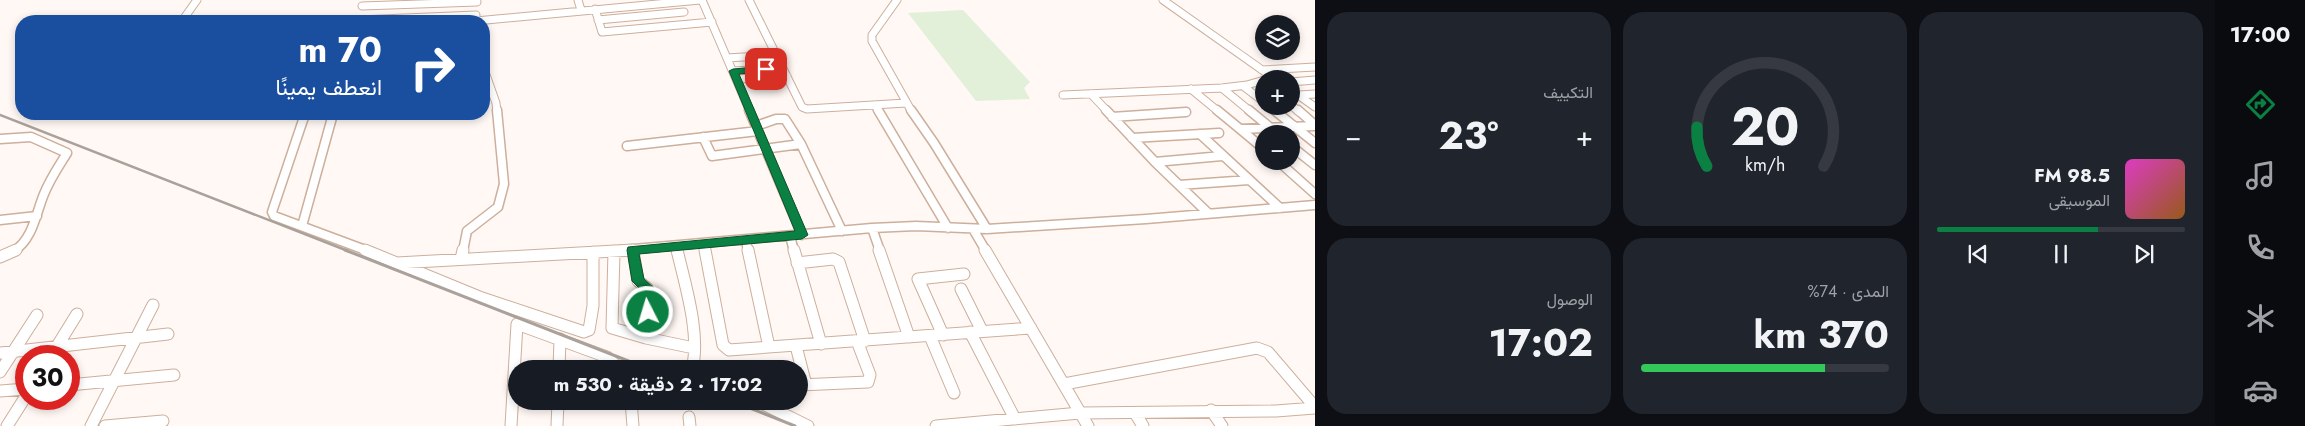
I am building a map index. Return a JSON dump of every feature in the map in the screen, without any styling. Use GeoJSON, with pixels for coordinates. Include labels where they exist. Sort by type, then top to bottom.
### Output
{"type":"FeatureCollection","features":[{"type":"Feature","properties":{"kind":"street"},"geometry":{"type":"LineString","coordinates":[[186,15],[197,0]]}},
{"type":"Feature","properties":{"kind":"street"},"geometry":{"type":"LineString","coordinates":[[578,0],[580,10]]}},
{"type":"Feature","properties":{"kind":"street"},"geometry":{"type":"LineString","coordinates":[[490,18],[701,0],[728,58],[802,235]]}},
{"type":"Feature","properties":{"kind":"street"},"geometry":{"type":"LineString","coordinates":[[749,0],[800,105],[807,109],[906,103]]}},
{"type":"Feature","properties":{"kind":"street"},"geometry":{"type":"LineString","coordinates":[[897,0],[872,35],[872,41],[906,103],[934,143],[987,230]]}},
{"type":"Feature","properties":{"kind":"street"},"geometry":{"type":"LineString","coordinates":[[1163,0],[1262,70],[1315,67]]}},
{"type":"Feature","properties":{"kind":"street"},"geometry":{"type":"LineString","coordinates":[[363,3],[477,1],[476,15]]}},
{"type":"Feature","properties":{"kind":"street"},"geometry":{"type":"LineString","coordinates":[[680,2],[689,24]]}},
{"type":"Feature","properties":{"kind":"street"},"geometry":{"type":"LineString","coordinates":[[595,9],[602,32],[712,22]]}},
{"type":"Feature","properties":{"kind":"street"},"geometry":{"type":"LineString","coordinates":[[598,20],[684,12]]}},
{"type":"Feature","properties":{"kind":"street"},"geometry":{"type":"LineString","coordinates":[[728,58],[777,55]]}},
{"type":"Feature","properties":{"kind":"street"},"geometry":{"type":"LineString","coordinates":[[735,75],[783,68]]}},
{"type":"Feature","properties":{"kind":"street"},"geometry":{"type":"LineString","coordinates":[[735,75],[787,76]]}},
{"type":"Feature","properties":{"kind":"street"},"geometry":{"type":"LineString","coordinates":[[1300,81],[1315,80]]}},
{"type":"Feature","properties":{"kind":"street"},"geometry":{"type":"LineString","coordinates":[[1063,96],[1222,88],[1255,83]]}},
{"type":"Feature","properties":{"kind":"street"},"geometry":{"type":"LineString","coordinates":[[461,259],[467,231],[498,207],[504,184],[496,103],[490,86]]}},
{"type":"Feature","properties":{"kind":"street"},"geometry":{"type":"LineString","coordinates":[[1243,86],[1255,95]]}},
{"type":"Feature","properties":{"kind":"street"},"geometry":{"type":"LineString","coordinates":[[1222,88],[1266,125]]}},
{"type":"Feature","properties":{"kind":"street"},"geometry":{"type":"LineString","coordinates":[[1191,89],[1255,142]]}},
{"type":"Feature","properties":{"kind":"street"},"geometry":{"type":"LineString","coordinates":[[1091,94],[1155,162],[1208,214]]}},
{"type":"Feature","properties":{"kind":"street"},"geometry":{"type":"LineString","coordinates":[[1300,95],[1315,94]]}},
{"type":"Feature","properties":{"kind":"street"},"geometry":{"type":"LineString","coordinates":[[1300,96],[1315,107]]}},
{"type":"Feature","properties":{"kind":"street"},"geometry":{"type":"LineString","coordinates":[[875,105],[948,228]]}},
{"type":"Feature","properties":{"kind":"street"},"geometry":{"type":"LineString","coordinates":[[1112,117],[1186,112]]}},
{"type":"Feature","properties":{"kind":"street"},"geometry":{"type":"LineString","coordinates":[[1300,112],[1315,125]]}},
{"type":"Feature","properties":{"kind":"street"},"geometry":{"type":"LineString","coordinates":[[1280,115],[1292,125]]}},
{"type":"Feature","properties":{"kind":"street"},"geometry":{"type":"LineString","coordinates":[[627,146],[757,129],[776,119],[785,119],[801,144],[842,231]]}},
{"type":"Feature","properties":{"kind":"street"},"geometry":{"type":"LineString","coordinates":[[303,120],[272,212],[276,217],[482,298],[586,332],[589,330],[592,306],[593,252]]}},
{"type":"Feature","properties":{"kind":"street"},"geometry":{"type":"LineString","coordinates":[[302,226],[331,120]]}},
{"type":"Feature","properties":{"kind":"street"},"geometry":{"type":"LineString","coordinates":[[1300,126],[1315,125]]}},
{"type":"Feature","properties":{"kind":"street"},"geometry":{"type":"LineString","coordinates":[[1240,129],[1255,128]]}},
{"type":"Feature","properties":{"kind":"street"},"geometry":{"type":"LineString","coordinates":[[1300,132],[1315,143]]}},
{"type":"Feature","properties":{"kind":"street"},"geometry":{"type":"LineString","coordinates":[[1132,138],[1219,133]]}},
{"type":"Feature","properties":{"kind":"street"},"geometry":{"type":"LineString","coordinates":[[1200,134],[1280,208]]}},
{"type":"Feature","properties":{"kind":"street"},"geometry":{"type":"LineString","coordinates":[[0,139],[31,137],[67,151],[44,193],[32,229],[20,247],[10,255],[0,257]]}},
{"type":"Feature","properties":{"kind":"street"},"geometry":{"type":"LineString","coordinates":[[703,137],[712,156],[801,144]]}},
{"type":"Feature","properties":{"kind":"street"},"geometry":{"type":"LineString","coordinates":[[1300,153],[1315,165]]}},
{"type":"Feature","properties":{"kind":"street"},"geometry":{"type":"LineString","coordinates":[[1155,162],[1222,156]]}},
{"type":"Feature","properties":{"kind":"street"},"geometry":{"type":"LineString","coordinates":[[1288,170],[1315,194]]}},
{"type":"Feature","properties":{"kind":"street"},"geometry":{"type":"LineString","coordinates":[[1179,186],[1249,180]]}},
{"type":"Feature","properties":{"kind":"street"},"geometry":{"type":"LineString","coordinates":[[397,263],[633,250],[872,228],[916,226],[987,230],[1315,205]]}},
{"type":"Feature","properties":{"kind":"street"},"geometry":{"type":"LineString","coordinates":[[0,220],[37,216]]}},
{"type":"Feature","properties":{"kind":"street"},"geometry":{"type":"LineString","coordinates":[[872,228],[909,337]]}},
{"type":"Feature","properties":{"kind":"street"},"geometry":{"type":"LineString","coordinates":[[973,229],[1088,426]]}},
{"type":"Feature","properties":{"kind":"street"},"geometry":{"type":"LineString","coordinates":[[790,236],[821,344]]}},
{"type":"Feature","properties":{"kind":"street"},"geometry":{"type":"LineString","coordinates":[[746,240],[769,347]]}},
{"type":"Feature","properties":{"kind":"street"},"geometry":{"type":"LineString","coordinates":[[704,244],[724,347],[729,350],[1032,328]]}},
{"type":"Feature","properties":{"kind":"street"},"geometry":{"type":"LineString","coordinates":[[676,246],[686,294],[695,360]]}},
{"type":"Feature","properties":{"kind":"street"},"geometry":{"type":"LineString","coordinates":[[633,250],[638,281],[647,288],[646,338]]}},
{"type":"Feature","properties":{"kind":"street"},"geometry":{"type":"LineString","coordinates":[[614,251],[614,294],[610,324],[615,330],[694,348]]}},
{"type":"Feature","properties":{"kind":"street"},"geometry":{"type":"LineString","coordinates":[[797,263],[833,259],[839,262],[870,380],[865,382],[808,385]]}},
{"type":"Feature","properties":{"kind":"street"},"geometry":{"type":"LineString","coordinates":[[943,335],[918,279],[964,274]]}},
{"type":"Feature","properties":{"kind":"street"},"geometry":{"type":"LineString","coordinates":[[961,289],[976,332],[1015,419]]}},
{"type":"Feature","properties":{"kind":"street"},"geometry":{"type":"LineString","coordinates":[[91,426],[116,381],[153,305]]}},
{"type":"Feature","properties":{"kind":"street"},"geometry":{"type":"LineString","coordinates":[[58,345],[77,314]]}},
{"type":"Feature","properties":{"kind":"street"},"geometry":{"type":"LineString","coordinates":[[0,372],[37,315]]}},
{"type":"Feature","properties":{"kind":"street"},"geometry":{"type":"LineString","coordinates":[[511,426],[516,325],[520,323],[607,357],[610,360]]}},
{"type":"Feature","properties":{"kind":"street"},"geometry":{"type":"LineString","coordinates":[[75,345],[168,334]]}},
{"type":"Feature","properties":{"kind":"street"},"geometry":{"type":"LineString","coordinates":[[930,336],[954,393]]}},
{"type":"Feature","properties":{"kind":"street"},"geometry":{"type":"LineString","coordinates":[[559,360],[560,339]]}},
{"type":"Feature","properties":{"kind":"street"},"geometry":{"type":"LineString","coordinates":[[796,346],[799,360]]}},
{"type":"Feature","properties":{"kind":"street"},"geometry":{"type":"LineString","coordinates":[[1064,384],[1257,348],[1268,352],[1315,407]]}},
{"type":"Feature","properties":{"kind":"street"},"geometry":{"type":"LineString","coordinates":[[0,353],[13,352]]}},
{"type":"Feature","properties":{"kind":"street"},"geometry":{"type":"LineString","coordinates":[[80,384],[174,375]]}},
{"type":"Feature","properties":{"kind":"street"},"geometry":{"type":"LineString","coordinates":[[0,391],[15,390]]}},
{"type":"Feature","properties":{"kind":"street"},"geometry":{"type":"LineString","coordinates":[[936,426],[1080,413],[1210,410],[1276,411],[1315,407]]}},
{"type":"Feature","properties":{"kind":"street"},"geometry":{"type":"LineString","coordinates":[[8,426],[18,410]]}},
{"type":"Feature","properties":{"kind":"street"},"geometry":{"type":"LineString","coordinates":[[557,426],[558,410]]}},
{"type":"Feature","properties":{"kind":"street"},"geometry":{"type":"LineString","coordinates":[[632,410],[633,426]]}},
{"type":"Feature","properties":{"kind":"street"},"geometry":{"type":"LineString","coordinates":[[775,410],[808,426]]}},
{"type":"Feature","properties":{"kind":"street"},"geometry":{"type":"LineString","coordinates":[[1210,410],[1222,426]]}},
{"type":"Feature","properties":{"kind":"street"},"geometry":{"type":"LineString","coordinates":[[1135,413],[1143,426]]}},
{"type":"Feature","properties":{"kind":"street"},"geometry":{"type":"LineString","coordinates":[[105,426],[163,421]]}},
{"type":"Feature","properties":{"kind":"green space"},"geometry":{"type":"Polygon","coordinates":[[[963,10],[1030,82],[1024,88],[1030,99],[976,101],[908,13],[963,10]]]}},
{"type":"Feature","properties":{"kind":"railway"},"geometry":{"type":"LineString","coordinates":[[0,115],[348,251]]}},
{"type":"Feature","properties":{"kind":"railway"},"geometry":{"type":"LineString","coordinates":[[345,250],[626,360]]}},
{"type":"Feature","properties":{"kind":"railway"},"geometry":{"type":"LineString","coordinates":[[755,410],[795,426]]}},
{"type":"Feature","properties":{"kind":"route"},"geometry":{"type":"LineString","coordinates":[[648,312],[647,288],[638,281],[633,250],[802,235],[733,71],[766,69]]}}]}
